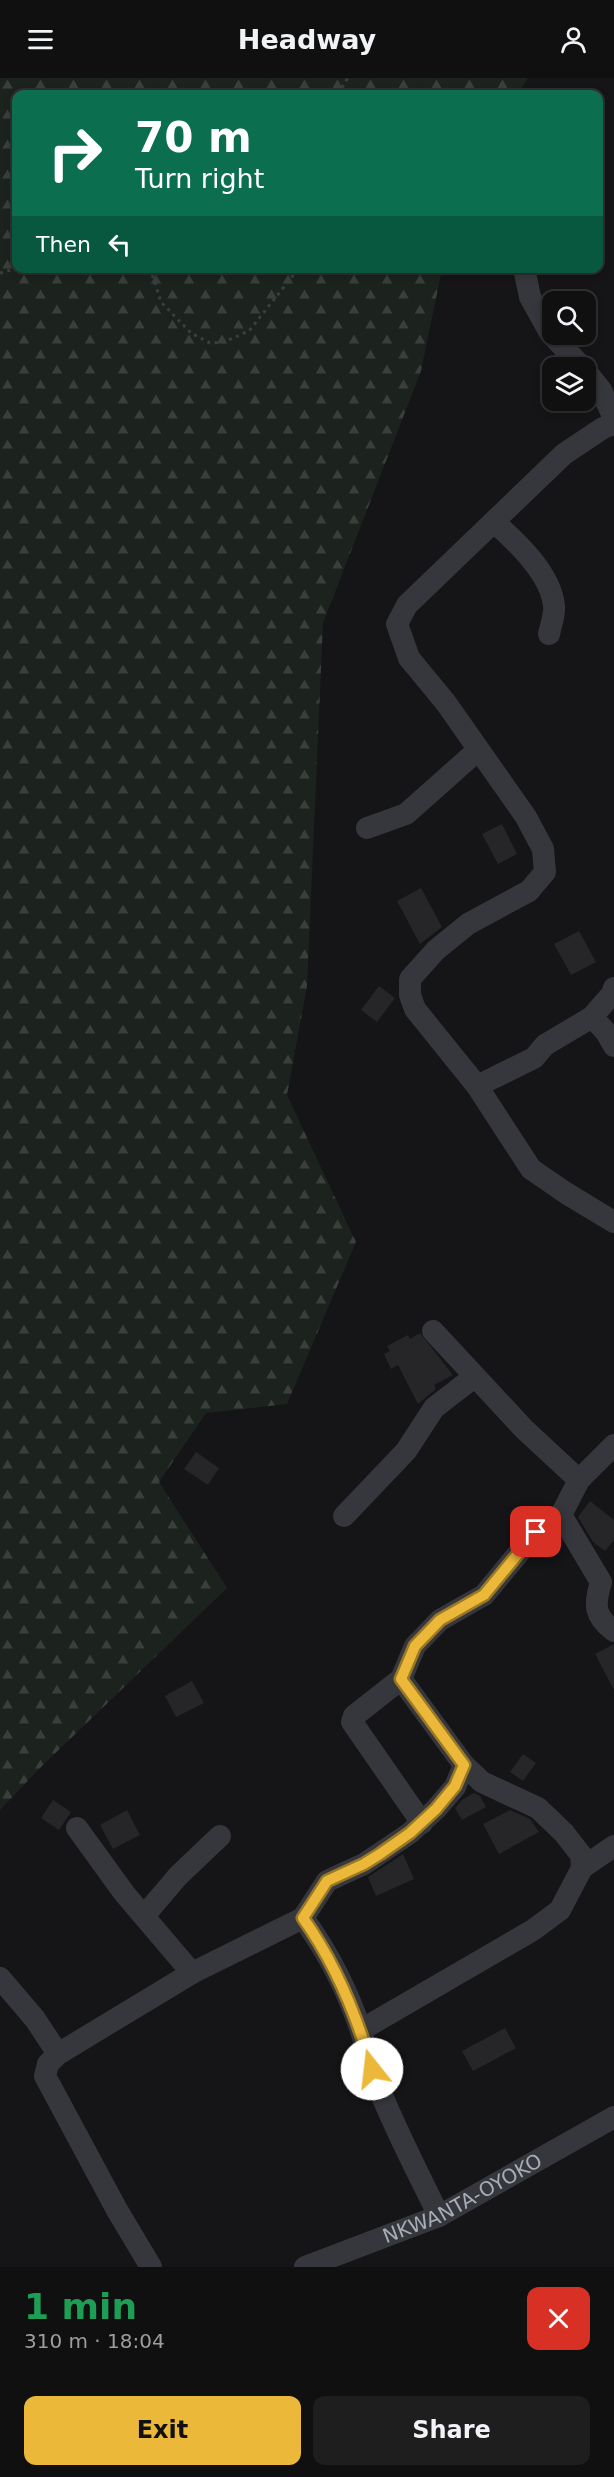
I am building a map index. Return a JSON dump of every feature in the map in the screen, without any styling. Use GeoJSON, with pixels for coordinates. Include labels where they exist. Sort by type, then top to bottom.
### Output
{"type":"FeatureCollection","features":[{"type":"Feature","properties":{"kind":"street"},"geometry":{"type":"LineString","coordinates":[[525,273],[530,297],[550,333],[573,357]]}},
{"type":"Feature","properties":{"kind":"street"},"geometry":{"type":"LineString","coordinates":[[596,384],[614,418]]}},
{"type":"Feature","properties":{"kind":"street"},"geometry":{"type":"LineString","coordinates":[[614,424],[603,428],[564,454],[407,604],[397,624],[409,658],[446,703],[526,817],[543,849],[545,872],[529,891],[468,924],[436,950],[410,979],[410,996],[415,1010],[477,1086],[531,1169],[614,1222]]}},
{"type":"Feature","properties":{"kind":"street"},"geometry":{"type":"LineString","coordinates":[[495,522],[521,546],[549,585],[555,607],[549,634]]}},
{"type":"Feature","properties":{"kind":"street"},"geometry":{"type":"LineString","coordinates":[[367,828],[406,814],[478,750]]}},
{"type":"Feature","properties":{"kind":"street"},"geometry":{"type":"LineString","coordinates":[[477,1086],[534,1058],[545,1045],[592,1017],[612,994],[613,982]]}},
{"type":"Feature","properties":{"kind":"street"},"geometry":{"type":"LineString","coordinates":[[592,1017],[606,1032],[614,1046]]}},
{"type":"Feature","properties":{"kind":"street"},"geometry":{"type":"LineString","coordinates":[[433,1331],[465,1364],[474,1377],[579,1480]]}},
{"type":"Feature","properties":{"kind":"street"},"geometry":{"type":"LineString","coordinates":[[344,1516],[406,1451],[434,1408],[474,1377]]}},
{"type":"Feature","properties":{"kind":"street"},"geometry":{"type":"LineString","coordinates":[[422,1823],[352,1722],[354,1716],[401,1679],[415,1646],[440,1620],[484,1595],[536,1532],[561,1515],[579,1480],[614,1445]]}},
{"type":"Feature","properties":{"kind":"street"},"geometry":{"type":"LineString","coordinates":[[561,1515],[607,1584],[595,1601],[598,1615],[614,1631]]}},
{"type":"Feature","properties":{"kind":"street"},"geometry":{"type":"LineString","coordinates":[[401,1679],[464,1765],[482,1782],[538,1808],[564,1833],[581,1855],[582,1868]]}},
{"type":"Feature","properties":{"kind":"street"},"geometry":{"type":"LineString","coordinates":[[151,2267],[117,2210],[45,2076],[48,2064],[58,2054],[192,1973],[303,1918],[327,1881],[364,1864],[422,1823],[455,1786],[464,1765]]}},
{"type":"Feature","properties":{"kind":"street"},"geometry":{"type":"LineString","coordinates":[[76,1828],[144,1916],[192,1973]]}},
{"type":"Feature","properties":{"kind":"street"},"geometry":{"type":"LineString","coordinates":[[144,1916],[178,1876],[220,1836]]}},
{"type":"Feature","properties":{"kind":"street"},"geometry":{"type":"LineString","coordinates":[[361,2030],[533,1930],[560,1910],[582,1868],[614,1846]]}},
{"type":"Feature","properties":{"kind":"street"},"geometry":{"type":"LineString","coordinates":[[303,1918],[338,1978],[361,2030],[372,2069],[394,2124],[439,2216]]}},
{"type":"Feature","properties":{"kind":"street"},"geometry":{"type":"LineString","coordinates":[[0,1978],[36,2019],[58,2054]]}},
{"type":"Feature","properties":{"kind":"street","name":"NKWANTA-OYOKO"},"geometry":{"type":"LineString","coordinates":[[305,2267],[439,2216],[614,2117]]}},
{"type":"Feature","properties":{"kind":"path"},"geometry":{"type":"LineString","coordinates":[[152,273],[161,302],[191,333],[210,343],[224,342],[249,331],[295,273]]}},
{"type":"Feature","properties":{"kind":"green space"},"geometry":{"type":"Polygon","coordinates":[[[0,78],[528,78],[520,90],[12,90],[12,273],[441,273],[421,371],[323,623],[307,986],[287,1095],[356,1242],[287,1404],[206,1413],[159,1482],[227,1588],[42,1766],[0,1810],[0,78]]]}},
{"type":"Feature","properties":{"kind":"building"},"geometry":{"type":"Polygon","coordinates":[[[502,824],[517,854],[498,864],[482,834],[502,824]]]}},
{"type":"Feature","properties":{"kind":"building"},"geometry":{"type":"Polygon","coordinates":[[[421,888],[442,927],[420,944],[397,901],[421,888]]]}},
{"type":"Feature","properties":{"kind":"building"},"geometry":{"type":"Polygon","coordinates":[[[579,931],[596,962],[571,975],[554,944],[579,931]]]}},
{"type":"Feature","properties":{"kind":"building"},"geometry":{"type":"Polygon","coordinates":[[[379,986],[395,998],[377,1022],[361,1010],[379,986]]]}},
{"type":"Feature","properties":{"kind":"building"},"geometry":{"type":"Polygon","coordinates":[[[420,1333],[453,1375],[434,1385],[436,1389],[418,1404],[398,1365],[391,1369],[384,1354],[390,1351],[387,1346],[408,1335],[410,1339],[420,1333]]]}},
{"type":"Feature","properties":{"kind":"building"},"geometry":{"type":"Polygon","coordinates":[[[196,1452],[219,1468],[208,1485],[184,1469],[196,1452]]]}},
{"type":"Feature","properties":{"kind":"building"},"geometry":{"type":"Polygon","coordinates":[[[590,1501],[614,1520],[614,1540],[605,1551],[593,1542],[578,1517],[590,1501]]]}},
{"type":"Feature","properties":{"kind":"building"},"geometry":{"type":"Polygon","coordinates":[[[614,1644],[614,1690],[595,1654],[614,1644]]]}},
{"type":"Feature","properties":{"kind":"building"},"geometry":{"type":"Polygon","coordinates":[[[192,1681],[204,1703],[176,1717],[165,1696],[192,1681]]]}},
{"type":"Feature","properties":{"kind":"building"},"geometry":{"type":"Polygon","coordinates":[[[523,1754],[536,1763],[523,1781],[510,1772],[523,1754]]]}},
{"type":"Feature","properties":{"kind":"building"},"geometry":{"type":"Polygon","coordinates":[[[474,1793],[480,1796],[486,1807],[462,1820],[455,1808],[463,1799],[474,1793]]]}},
{"type":"Feature","properties":{"kind":"building"},"geometry":{"type":"Polygon","coordinates":[[[53,1800],[71,1812],[59,1830],[41,1818],[53,1800]]]}},
{"type":"Feature","properties":{"kind":"building"},"geometry":{"type":"Polygon","coordinates":[[[127,1810],[140,1835],[113,1849],[100,1825],[127,1810]]]}},
{"type":"Feature","properties":{"kind":"building"},"geometry":{"type":"Polygon","coordinates":[[[510,1810],[530,1819],[539,1832],[499,1854],[483,1824],[510,1810]]]}},
{"type":"Feature","properties":{"kind":"building"},"geometry":{"type":"Polygon","coordinates":[[[403,1854],[414,1879],[376,1896],[368,1877],[403,1854]]]}},
{"type":"Feature","properties":{"kind":"building"},"geometry":{"type":"Polygon","coordinates":[[[505,2028],[516,2048],[473,2071],[462,2051],[505,2028]]]}},
{"type":"Feature","properties":{"kind":"route"},"geometry":{"type":"LineString","coordinates":[[372,2069],[361,2030],[349,2002],[313,1932],[303,1918],[327,1881],[364,1864],[410,1833],[436,1809],[455,1786],[464,1765],[401,1679],[415,1646],[440,1620],[484,1595],[536,1532]]}}]}
